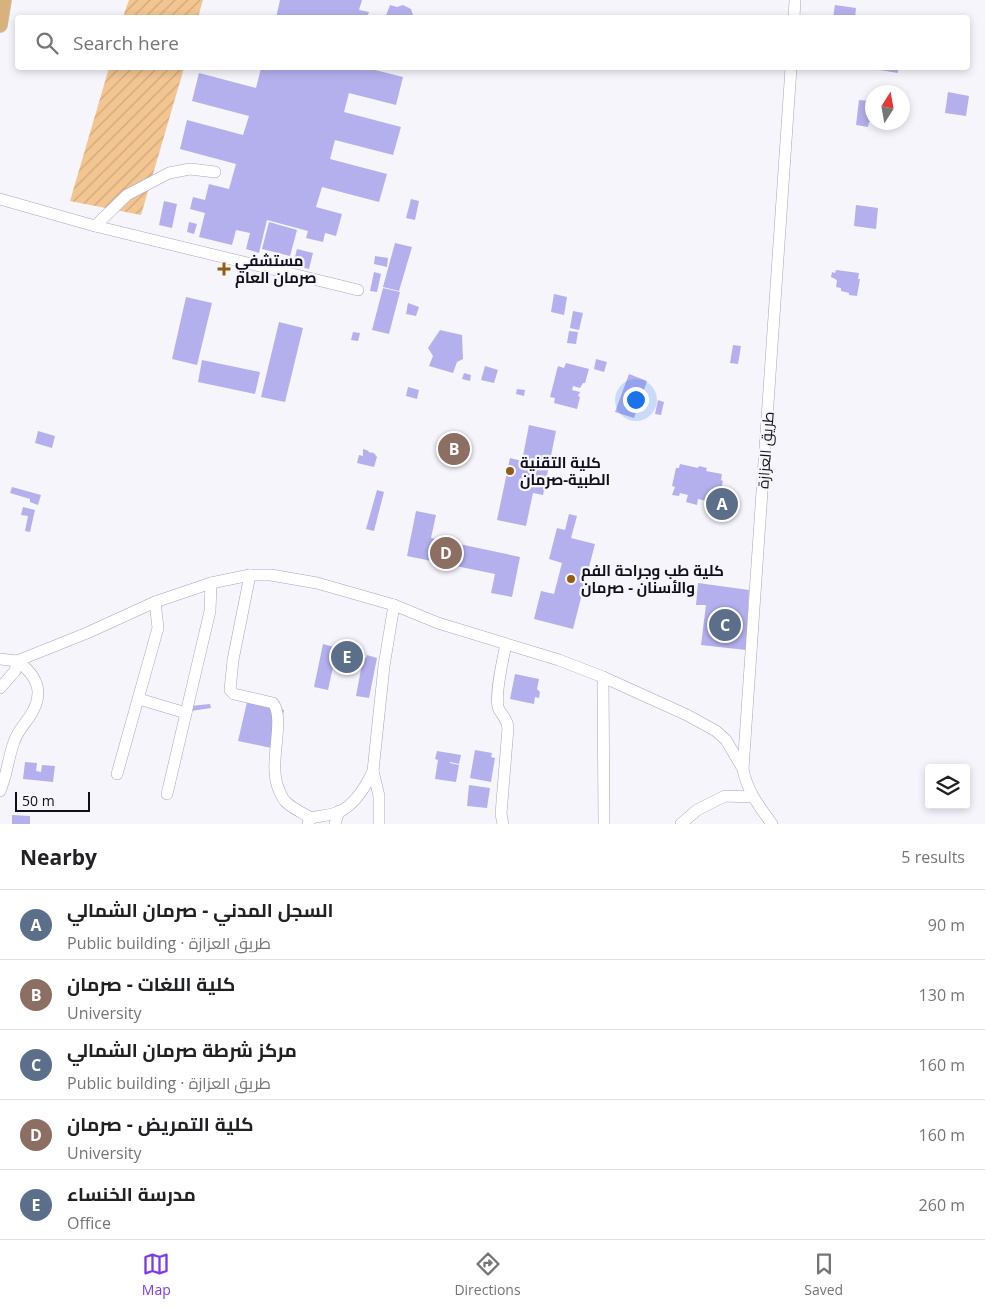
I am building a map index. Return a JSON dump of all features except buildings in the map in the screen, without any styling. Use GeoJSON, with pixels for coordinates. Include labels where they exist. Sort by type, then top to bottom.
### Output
{"type":"FeatureCollection","features":[{"type":"Feature","properties":{"kind":"main road"},"geometry":{"type":"LineString","coordinates":[[0,25],[4,0]]}},
{"type":"Feature","properties":{"kind":"street"},"geometry":{"type":"LineString","coordinates":[[794,15],[795,0]]}},
{"type":"Feature","properties":{"kind":"street","name":"طريق العزازة"},"geometry":{"type":"LineString","coordinates":[[772,824],[752,796],[747,786],[743,769],[790,70]]}},
{"type":"Feature","properties":{"kind":"street"},"geometry":{"type":"LineString","coordinates":[[95,226],[127,194],[169,173],[190,169],[215,172]]}},
{"type":"Feature","properties":{"kind":"street"},"geometry":{"type":"LineString","coordinates":[[0,198],[95,226],[358,290]]}},
{"type":"Feature","properties":{"kind":"street"},"geometry":{"type":"LineString","coordinates":[[0,659],[17,661],[87,633],[156,602],[211,583],[250,575],[271,575],[317,583],[394,605],[438,623],[559,660],[602,677],[688,715],[716,732],[726,740],[743,769]]}},
{"type":"Feature","properties":{"kind":"street"},"geometry":{"type":"LineString","coordinates":[[250,575],[233,660],[230,690],[234,694],[273,702],[277,707],[278,721],[274,760],[275,781],[284,800],[309,821],[339,811],[355,799],[368,782],[373,771],[384,666],[394,605]]}},
{"type":"Feature","properties":{"kind":"street"},"geometry":{"type":"LineString","coordinates":[[167,794],[210,611],[211,583]]}},
{"type":"Feature","properties":{"kind":"street"},"geometry":{"type":"LineString","coordinates":[[117,774],[158,628],[156,602]]}},
{"type":"Feature","properties":{"kind":"street"},"geometry":{"type":"LineString","coordinates":[[503,824],[502,814],[508,728],[505,717],[501,714],[498,707],[506,644]]}},
{"type":"Feature","properties":{"kind":"street"},"geometry":{"type":"LineString","coordinates":[[0,688],[15,671],[17,661]]}},
{"type":"Feature","properties":{"kind":"street"},"geometry":{"type":"LineString","coordinates":[[0,791],[14,742],[20,728],[30,715],[37,700],[39,689],[28,669],[17,661]]}},
{"type":"Feature","properties":{"kind":"street"},"geometry":{"type":"LineString","coordinates":[[602,677],[604,824]]}},
{"type":"Feature","properties":{"kind":"street"},"geometry":{"type":"LineString","coordinates":[[139,699],[186,713]]}},
{"type":"Feature","properties":{"kind":"street"},"geometry":{"type":"LineString","coordinates":[[373,771],[379,796],[379,824]]}},
{"type":"Feature","properties":{"kind":"street"},"geometry":{"type":"LineString","coordinates":[[681,824],[697,810],[725,796],[752,796]]}},
{"type":"Feature","properties":{"kind":"street"},"geometry":{"type":"LineString","coordinates":[[335,824],[339,811]]}},
{"type":"Feature","properties":{"kind":"shaded area"},"geometry":{"type":"Polygon","coordinates":[[[129,0],[203,0],[199,15],[124,15],[129,0]]]}},
{"type":"Feature","properties":{"kind":"shaded area"},"geometry":{"type":"Polygon","coordinates":[[[108,70],[183,70],[141,215],[70,201],[108,70]]]}},
{"type":"Feature","properties":{"kind":"place","name":"مستشفي صرمان العام"},"geometry":{"type":"Point","coordinates":[224,269]}},
{"type":"Feature","properties":{"kind":"place","name":"كلية اللغات - صرمان"},"geometry":{"type":"Point","coordinates":[454,449]}},
{"type":"Feature","properties":{"kind":"place","name":"كلية التقنية الطبية-صرمان"},"geometry":{"type":"Point","coordinates":[510,471]}},
{"type":"Feature","properties":{"kind":"place","name":"السجل المدني - صرمان الشمالي"},"geometry":{"type":"Point","coordinates":[722,504]}},
{"type":"Feature","properties":{"kind":"place","name":"كلية التمريض - صرمان"},"geometry":{"type":"Point","coordinates":[446,553]}},
{"type":"Feature","properties":{"kind":"place","name":"كلية طب وجراحة الفم والأسنان - صرمان"},"geometry":{"type":"Point","coordinates":[571,579]}},
{"type":"Feature","properties":{"kind":"place","name":"مركز شرطة صرمان الشمالي"},"geometry":{"type":"Point","coordinates":[725,625]}},
{"type":"Feature","properties":{"kind":"place","name":"مدرسة الخنساء"},"geometry":{"type":"Point","coordinates":[347,657]}}]}
